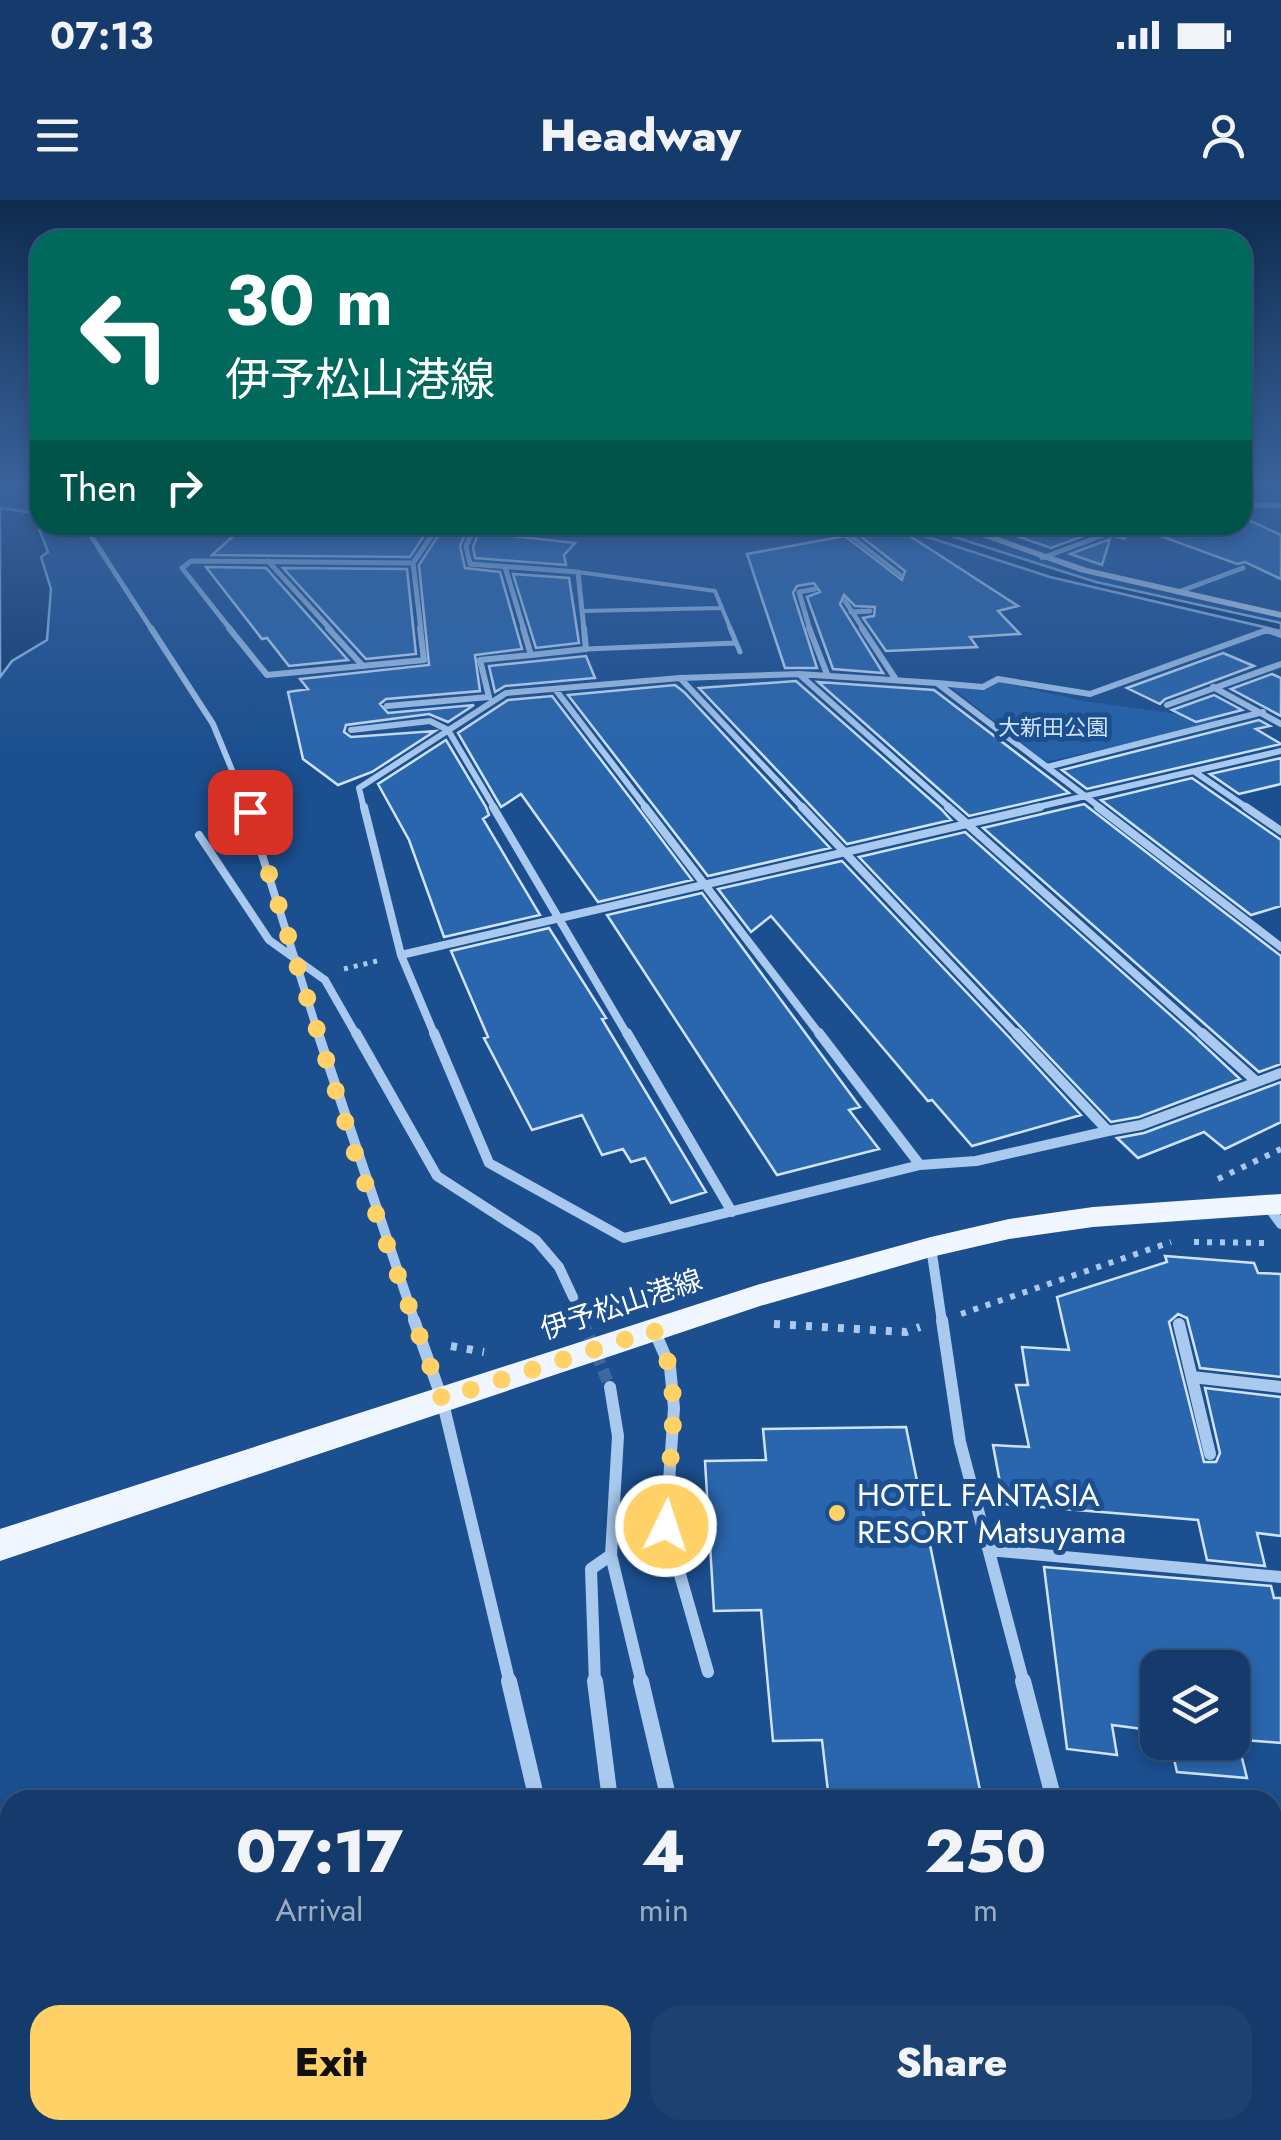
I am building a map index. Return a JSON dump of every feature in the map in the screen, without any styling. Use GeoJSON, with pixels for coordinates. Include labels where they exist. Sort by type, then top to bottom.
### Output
{"type":"FeatureCollection","features":[{"type":"Feature","properties":{"kind":"main road","name":"伊予松山港線"},"geometry":{"type":"LineString","coordinates":[[0,1545],[654,1330],[930,1246],[1093,1217],[1276,1211]]}},
{"type":"Feature","properties":{"kind":"street"},"geometry":{"type":"LineString","coordinates":[[118,578],[213,724],[250,812],[358,1163],[442,1399],[535,1790]]}},
{"type":"Feature","properties":{"kind":"street"},"geometry":{"type":"LineString","coordinates":[[190,578],[268,675],[424,660],[415,578]]}},
{"type":"Feature","properties":{"kind":"street"},"geometry":{"type":"LineString","coordinates":[[283,578],[364,666]]}},
{"type":"Feature","properties":{"kind":"street"},"geometry":{"type":"LineString","coordinates":[[509,578],[531,655]]}},
{"type":"Feature","properties":{"kind":"street"},"geometry":{"type":"LineString","coordinates":[[493,698],[480,660],[586,650],[579,578]]}},
{"type":"Feature","properties":{"kind":"street"},"geometry":{"type":"LineString","coordinates":[[1120,578],[1281,615]]}},
{"type":"Feature","properties":{"kind":"street"},"geometry":{"type":"LineString","coordinates":[[1178,592],[1218,578]]}},
{"type":"Feature","properties":{"kind":"street"},"geometry":{"type":"LineString","coordinates":[[815,589],[799,592],[798,598],[826,674]]}},
{"type":"Feature","properties":{"kind":"street"},"geometry":{"type":"LineString","coordinates":[[846,601],[896,678]]}},
{"type":"Feature","properties":{"kind":"street"},"geometry":{"type":"LineString","coordinates":[[851,612],[870,611]]}},
{"type":"Feature","properties":{"kind":"street"},"geometry":{"type":"LineString","coordinates":[[1281,635],[1267,630],[1090,694],[998,679],[983,687],[826,674],[680,678],[506,693],[359,788],[401,955],[489,1163],[624,1238],[920,1165],[976,1161],[1141,1125],[1281,1073]]}},
{"type":"Feature","properties":{"kind":"street"},"geometry":{"type":"LineString","coordinates":[[1167,705],[1281,664]]}},
{"type":"Feature","properties":{"kind":"street"},"geometry":{"type":"LineString","coordinates":[[799,674],[1257,1082]]}},
{"type":"Feature","properties":{"kind":"street"},"geometry":{"type":"LineString","coordinates":[[680,678],[1108,1131]]}},
{"type":"Feature","properties":{"kind":"street"},"geometry":{"type":"LineString","coordinates":[[937,684],[1281,947]]}},
{"type":"Feature","properties":{"kind":"street"},"geometry":{"type":"LineString","coordinates":[[1213,687],[1281,724]]}},
{"type":"Feature","properties":{"kind":"street"},"geometry":{"type":"LineString","coordinates":[[554,688],[920,1165]]}},
{"type":"Feature","properties":{"kind":"street"},"geometry":{"type":"LineString","coordinates":[[387,706],[493,698]]}},
{"type":"Feature","properties":{"kind":"street"},"geometry":{"type":"LineString","coordinates":[[1047,766],[1264,712]]}},
{"type":"Feature","properties":{"kind":"street"},"geometry":{"type":"LineString","coordinates":[[351,730],[430,721],[448,730],[732,1212]]}},
{"type":"Feature","properties":{"kind":"street"},"geometry":{"type":"LineString","coordinates":[[401,955],[1281,751]]}},
{"type":"Feature","properties":{"kind":"street"},"geometry":{"type":"LineString","coordinates":[[1195,772],[1281,830]]}},
{"type":"Feature","properties":{"kind":"street"},"geometry":{"type":"LineString","coordinates":[[199,835],[269,940],[325,980],[437,1176],[536,1240],[559,1267],[573,1298]]}},
{"type":"Feature","properties":{"kind":"street"},"geometry":{"type":"LineString","coordinates":[[930,1246],[960,1442],[1051,1790]]}},
{"type":"Feature","properties":{"kind":"street"},"geometry":{"type":"LineString","coordinates":[[1179,1324],[1210,1454]]}},
{"type":"Feature","properties":{"kind":"street"},"geometry":{"type":"LineString","coordinates":[[654,1330],[670,1367],[674,1408],[666,1526],[708,1672]]}},
{"type":"Feature","properties":{"kind":"street"},"geometry":{"type":"LineString","coordinates":[[1192,1377],[1281,1388]]}},
{"type":"Feature","properties":{"kind":"street"},"geometry":{"type":"LineString","coordinates":[[610,1387],[618,1436],[611,1555],[666,1790]]}},
{"type":"Feature","properties":{"kind":"street"},"geometry":{"type":"LineString","coordinates":[[989,1550],[1281,1576]]}},
{"type":"Feature","properties":{"kind":"street"},"geometry":{"type":"LineString","coordinates":[[609,1790],[595,1696],[591,1569],[611,1555]]}},
{"type":"Feature","properties":{"kind":"lane"},"geometry":{"type":"LineString","coordinates":[[618,578],[715,591],[740,652]]}},
{"type":"Feature","properties":{"kind":"lane"},"geometry":{"type":"LineString","coordinates":[[582,612],[721,608]]}},
{"type":"Feature","properties":{"kind":"lane"},"geometry":{"type":"LineString","coordinates":[[586,650],[736,644]]}},
{"type":"Feature","properties":{"kind":"path"},"geometry":{"type":"LineString","coordinates":[[318,975],[401,955]]}},
{"type":"Feature","properties":{"kind":"path"},"geometry":{"type":"LineString","coordinates":[[759,1328],[778,1322],[906,1332],[1174,1241],[1281,1243]]}},
{"type":"Feature","properties":{"kind":"green space","name":"大新田公園"},"geometry":{"type":"Polygon","coordinates":[[[999,682],[1084,701],[1228,721],[1046,762],[950,686],[985,690],[999,682]]]}},
{"type":"Feature","properties":{"kind":"shaded area"},"geometry":{"type":"Polygon","coordinates":[[[0,578],[47,578],[51,589],[47,640],[12,661],[0,677],[0,578]]]}},
{"type":"Feature","properties":{"kind":"shaded area"},"geometry":{"type":"Polygon","coordinates":[[[1052,578],[1082,578],[1281,623],[1281,631],[1052,578]]]}},
{"type":"Feature","properties":{"kind":"building"},"geometry":{"type":"Polygon","coordinates":[[[214,578],[274,578],[348,660],[289,666],[267,638],[262,639],[214,578]]]}},
{"type":"Feature","properties":{"kind":"building"},"geometry":{"type":"Polygon","coordinates":[[[292,578],[408,578],[416,654],[366,659],[292,578]]]}},
{"type":"Feature","properties":{"kind":"building"},"geometry":{"type":"Polygon","coordinates":[[[420,578],[502,578],[522,649],[475,655],[480,691],[386,699],[380,704],[388,713],[474,705],[448,722],[429,714],[346,725],[344,732],[351,737],[435,731],[372,772],[338,785],[303,759],[288,692],[308,689],[300,679],[429,665],[420,578]]]}},
{"type":"Feature","properties":{"kind":"building"},"geometry":{"type":"Polygon","coordinates":[[[514,578],[569,578],[579,643],[536,648],[514,578]]]}},
{"type":"Feature","properties":{"kind":"building"},"geometry":{"type":"Polygon","coordinates":[[[755,578],[899,578],[974,578],[1018,606],[998,611],[1020,634],[970,637],[977,647],[886,651],[863,618],[874,616],[875,607],[855,606],[844,595],[840,604],[883,673],[833,669],[807,597],[820,592],[814,583],[797,586],[793,593],[817,668],[785,668],[755,578]]]}},
{"type":"Feature","properties":{"kind":"building"},"geometry":{"type":"Polygon","coordinates":[[[1223,653],[1254,666],[1160,704],[1127,688],[1223,653]]]}},
{"type":"Feature","properties":{"kind":"building"},"geometry":{"type":"Polygon","coordinates":[[[586,656],[595,678],[505,686],[495,692],[489,666],[586,656]]]}},
{"type":"Feature","properties":{"kind":"building"},"geometry":{"type":"Polygon","coordinates":[[[1272,674],[1281,678],[1281,716],[1231,689],[1272,674]]]}},
{"type":"Feature","properties":{"kind":"building"},"geometry":{"type":"Polygon","coordinates":[[[796,681],[951,820],[847,844],[699,688],[796,681]]]}},
{"type":"Feature","properties":{"kind":"building"},"geometry":{"type":"Polygon","coordinates":[[[818,682],[934,690],[1069,793],[969,816],[818,682]]]}},
{"type":"Feature","properties":{"kind":"building"},"geometry":{"type":"Polygon","coordinates":[[[675,685],[830,848],[708,876],[568,695],[675,685]]]}},
{"type":"Feature","properties":{"kind":"building"},"geometry":{"type":"Polygon","coordinates":[[[1214,695],[1242,710],[1196,722],[1172,710],[1214,695]]]}},
{"type":"Feature","properties":{"kind":"building"},"geometry":{"type":"Polygon","coordinates":[[[552,696],[692,880],[598,902],[521,794],[501,807],[458,733],[508,700],[552,696]]]}},
{"type":"Feature","properties":{"kind":"building"},"geometry":{"type":"Polygon","coordinates":[[[1259,720],[1270,726],[1256,729],[1281,744],[1087,789],[1062,770],[1259,720]]]}},
{"type":"Feature","properties":{"kind":"building"},"geometry":{"type":"Polygon","coordinates":[[[446,740],[486,807],[489,815],[483,819],[540,915],[444,937],[409,840],[378,784],[446,740]]]}},
{"type":"Feature","properties":{"kind":"building"},"geometry":{"type":"Polygon","coordinates":[[[1281,758],[1281,784],[1239,794],[1210,774],[1281,758]]]}},
{"type":"Feature","properties":{"kind":"building"},"geometry":{"type":"Polygon","coordinates":[[[1192,778],[1281,840],[1281,906],[1251,915],[1101,800],[1192,778]]]}},
{"type":"Feature","properties":{"kind":"building"},"geometry":{"type":"Polygon","coordinates":[[[1084,804],[1281,956],[1281,1064],[1259,1072],[983,828],[1084,804]]]}},
{"type":"Feature","properties":{"kind":"building"},"geometry":{"type":"Polygon","coordinates":[[[965,832],[1240,1079],[1139,1117],[1111,1122],[859,857],[965,832]]]}},
{"type":"Feature","properties":{"kind":"building"},"geometry":{"type":"Polygon","coordinates":[[[842,861],[1081,1115],[972,1146],[932,1100],[928,1101],[771,916],[751,932],[718,889],[842,861]]]}},
{"type":"Feature","properties":{"kind":"building"},"geometry":{"type":"Polygon","coordinates":[[[702,893],[860,1107],[849,1110],[879,1149],[777,1175],[607,915],[702,893]]]}},
{"type":"Feature","properties":{"kind":"building"},"geometry":{"type":"Polygon","coordinates":[[[549,928],[706,1192],[671,1203],[645,1158],[631,1162],[623,1149],[602,1155],[582,1115],[532,1130],[484,1038],[488,1037],[451,951],[549,928]]]}},
{"type":"Feature","properties":{"kind":"building"},"geometry":{"type":"Polygon","coordinates":[[[1281,1082],[1281,1122],[1225,1149],[1204,1132],[1138,1158],[1117,1138],[1144,1133],[1281,1082]]]}},
{"type":"Feature","properties":{"kind":"building"},"geometry":{"type":"Polygon","coordinates":[[[1165,1256],[1254,1263],[1258,1273],[1281,1274],[1281,1377],[1200,1368],[1187,1318],[1178,1314],[1169,1322],[1204,1462],[1216,1462],[1220,1453],[1205,1388],[1281,1397],[1281,1536],[1257,1533],[1265,1566],[1207,1560],[1198,1520],[1004,1504],[993,1445],[1029,1447],[1016,1385],[1028,1385],[1022,1347],[1069,1350],[1057,1297],[1167,1262],[1165,1256]]]}},
{"type":"Feature","properties":{"kind":"building"},"geometry":{"type":"Polygon","coordinates":[[[906,1427],[980,1790],[828,1790],[822,1740],[773,1741],[761,1610],[714,1611],[705,1461],[766,1460],[763,1429],[906,1427]]]}},
{"type":"Feature","properties":{"kind":"building"},"geometry":{"type":"Polygon","coordinates":[[[1044,1567],[1271,1586],[1274,1598],[1281,1598],[1281,1743],[1250,1740],[1250,1650],[1140,1650],[1140,1729],[1112,1725],[1117,1755],[1067,1749],[1044,1567]]]}},
{"type":"Feature","properties":{"kind":"building"},"geometry":{"type":"Polygon","coordinates":[[[1174,1760],[1242,1760],[1247,1778],[1177,1772],[1174,1760]]]}},
{"type":"Feature","properties":{"kind":"tunnel"},"geometry":{"type":"LineString","coordinates":[[573,1297],[583,1322]]}},
{"type":"Feature","properties":{"kind":"tunnel"},"geometry":{"type":"LineString","coordinates":[[582,1320],[610,1387]]}},
{"type":"Feature","properties":{"kind":"place","name":"HOTEL FANTASIA RESORT Matsuyama"},"geometry":{"type":"Point","coordinates":[837,1513]}},
{"type":"Feature","properties":{"kind":"route"},"geometry":{"type":"LineString","coordinates":[[250,812],[358,1163],[442,1399],[654,1330],[670,1367],[674,1408],[666,1526]]}}]}
